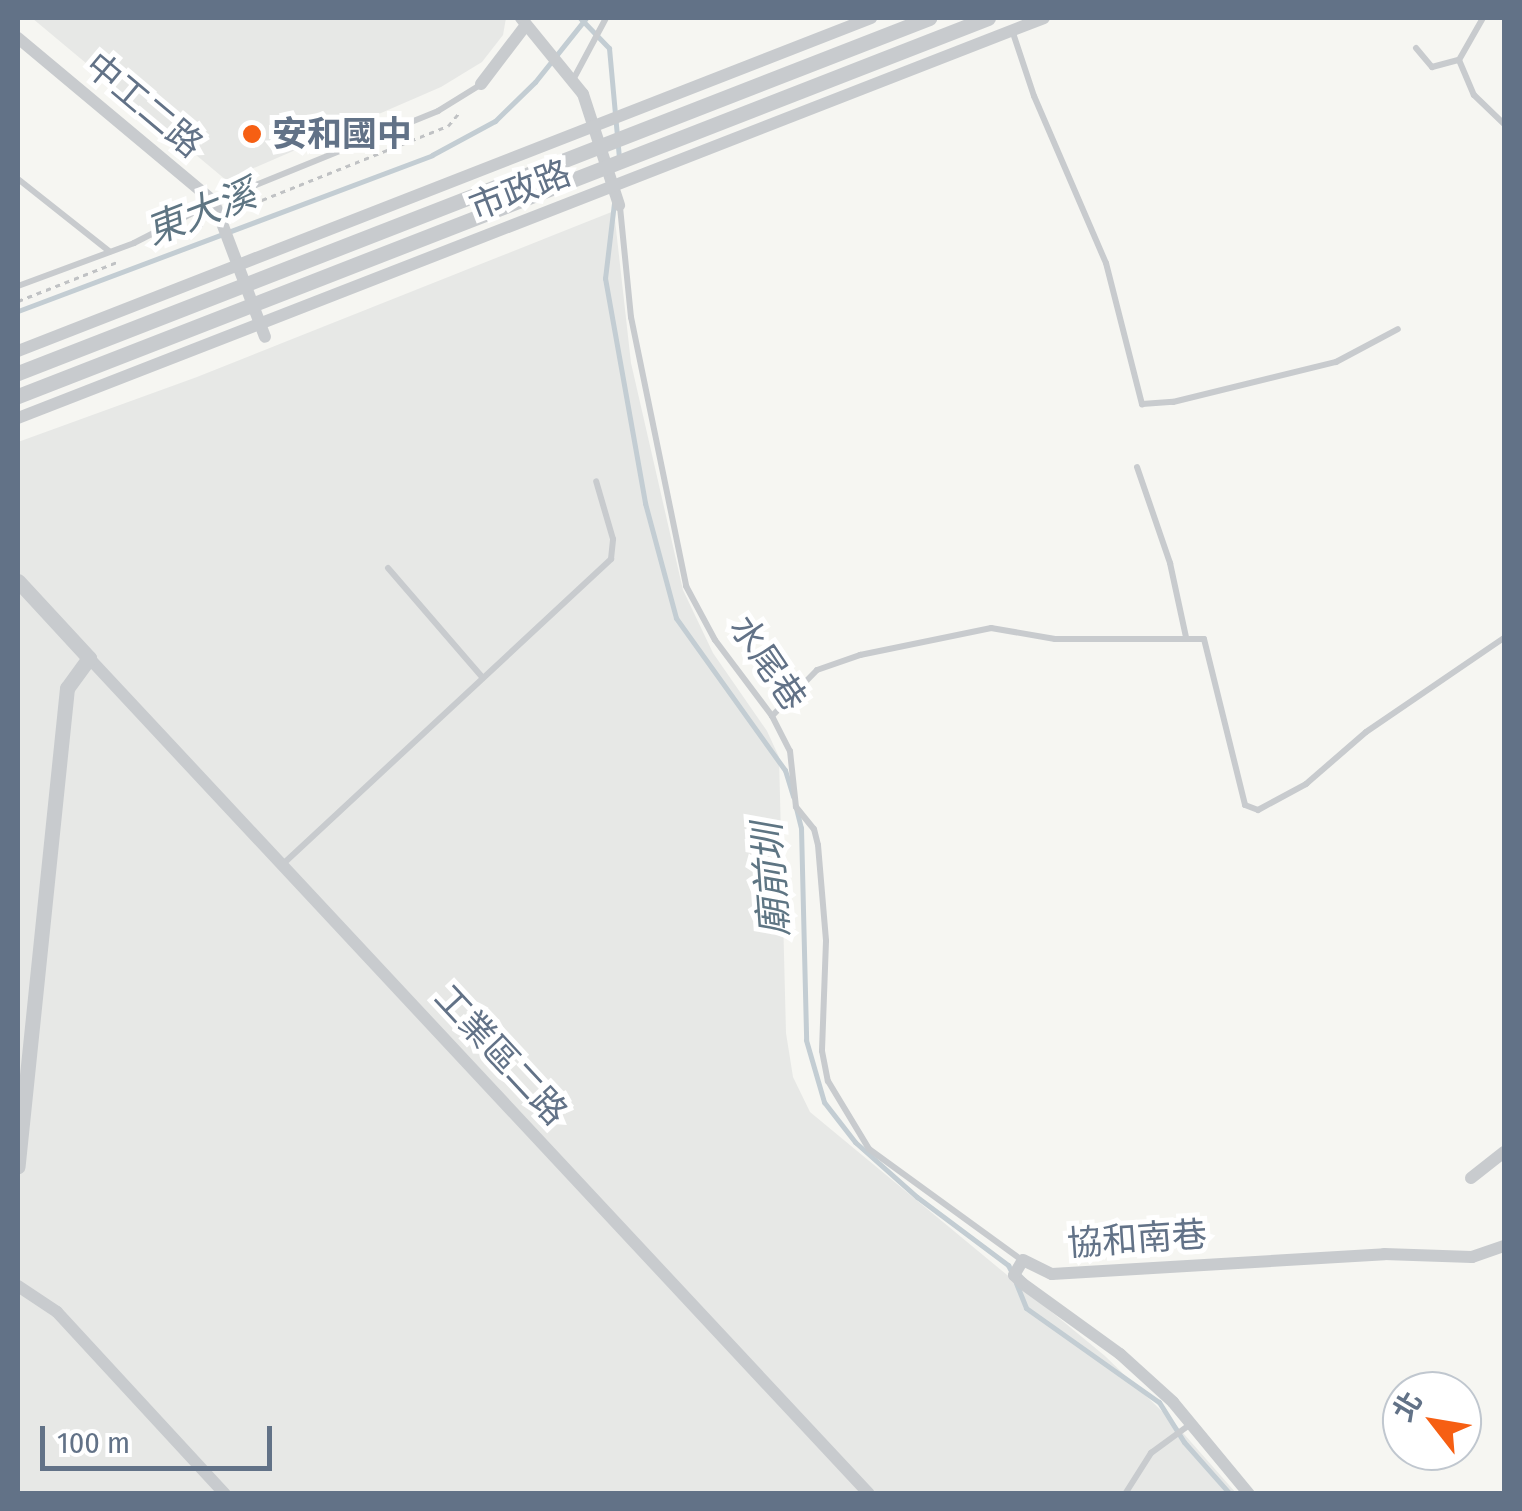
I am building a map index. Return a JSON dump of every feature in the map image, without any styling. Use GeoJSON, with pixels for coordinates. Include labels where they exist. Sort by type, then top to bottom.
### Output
{"type":"FeatureCollection","features":[{"type":"Feature","properties":{"kind":"street","name":"市政路"},"geometry":{"type":"LineString","coordinates":[[18,351],[871,18]]}},
{"type":"Feature","properties":{"kind":"street","name":"市政路"},"geometry":{"type":"LineString","coordinates":[[18,373],[929,18]]}},
{"type":"Feature","properties":{"kind":"street","name":"市政路"},"geometry":{"type":"LineString","coordinates":[[18,396],[988,18]]}},
{"type":"Feature","properties":{"kind":"street","name":"市政路"},"geometry":{"type":"LineString","coordinates":[[18,418],[263,330],[613,186],[1044,18]]}},
{"type":"Feature","properties":{"kind":"street"},"geometry":{"type":"LineString","coordinates":[[481,84],[526,20],[535,37],[571,74]]}},
{"type":"Feature","properties":{"kind":"street","name":"中工二路"},"geometry":{"type":"LineString","coordinates":[[18,38],[214,202],[263,330]]}},
{"type":"Feature","properties":{"kind":"street","name":"水尾巷"},"geometry":{"type":"LineString","coordinates":[[571,74],[594,126],[619,205]]}},
{"type":"Feature","properties":{"kind":"street"},"geometry":{"type":"LineString","coordinates":[[18,582],[88,658],[68,688],[18,1166]]}},
{"type":"Feature","properties":{"kind":"street","name":"工業區二路"},"geometry":{"type":"LineString","coordinates":[[88,658],[868,1494]]}},
{"type":"Feature","properties":{"kind":"street"},"geometry":{"type":"LineString","coordinates":[[1471,1178],[1504,1152]]}},
{"type":"Feature","properties":{"kind":"street","name":"協和南巷"},"geometry":{"type":"LineString","coordinates":[[1249,1494],[1192,1423],[1120,1354],[1014,1275],[1023,1260],[1052,1274],[1384,1254],[1472,1257],[1504,1246]]}},
{"type":"Feature","properties":{"kind":"street"},"geometry":{"type":"LineString","coordinates":[[18,1286],[57,1312],[225,1494]]}},
{"type":"Feature","properties":{"kind":"lane"},"geometry":{"type":"LineString","coordinates":[[571,74],[606,18]]}},
{"type":"Feature","properties":{"kind":"lane"},"geometry":{"type":"LineString","coordinates":[[1416,48],[1432,67],[1459,60],[1483,18]]}},
{"type":"Feature","properties":{"kind":"lane"},"geometry":{"type":"LineString","coordinates":[[1012,30],[1034,96],[1106,264],[1142,404],[1173,402],[1336,362],[1398,329]]}},
{"type":"Feature","properties":{"kind":"lane"},"geometry":{"type":"LineString","coordinates":[[1459,60],[1474,95],[1504,124]]}},
{"type":"Feature","properties":{"kind":"lane"},"geometry":{"type":"LineString","coordinates":[[18,286],[110,252],[214,202],[438,111],[481,84]]}},
{"type":"Feature","properties":{"kind":"lane"},"geometry":{"type":"LineString","coordinates":[[18,179],[110,252]]}},
{"type":"Feature","properties":{"kind":"lane","name":"水尾巷"},"geometry":{"type":"LineString","coordinates":[[619,205],[631,318],[686,586],[715,640],[772,716],[790,752],[796,808],[810,822],[818,846],[826,940],[822,1050],[828,1081],[870,1149],[1023,1260]]}},
{"type":"Feature","properties":{"kind":"lane"},"geometry":{"type":"LineString","coordinates":[[1138,467],[1170,563],[1186,637]]}},
{"type":"Feature","properties":{"kind":"lane"},"geometry":{"type":"LineString","coordinates":[[282,864],[611,559],[613,539],[596,481]]}},
{"type":"Feature","properties":{"kind":"lane"},"geometry":{"type":"LineString","coordinates":[[388,568],[483,678]]}},
{"type":"Feature","properties":{"kind":"lane"},"geometry":{"type":"LineString","coordinates":[[772,716],[817,670],[860,655],[991,628],[1055,639],[1204,638],[1238,780],[1251,811],[1306,784],[1366,732],[1504,638]]}},
{"type":"Feature","properties":{"kind":"lane"},"geometry":{"type":"LineString","coordinates":[[1125,1494],[1151,1453],[1192,1423]]}},
{"type":"Feature","properties":{"kind":"path"},"geometry":{"type":"LineString","coordinates":[[222,216],[370,153],[448,126],[459,112]]}},
{"type":"Feature","properties":{"kind":"shaded area","name":"安和國中"},"geometry":{"type":"Polygon","coordinates":[[[32,18],[506,18],[503,35],[482,62],[441,87],[226,180],[32,18]]]}},
{"type":"Feature","properties":{"kind":"shaded area"},"geometry":{"type":"Polygon","coordinates":[[[614,211],[631,363],[683,590],[713,653],[767,731],[779,757],[786,1033],[793,1077],[810,1112],[1105,1356],[1176,1425],[1236,1493],[18,1494],[18,442],[197,377],[614,211]]]}},
{"type":"Feature","properties":{"kind":"waterway","name":"廟前圳"},"geometry":{"type":"LineString","coordinates":[[580,18],[609,48],[619,157]]}},
{"type":"Feature","properties":{"kind":"waterway","name":"東大溪"},"geometry":{"type":"LineString","coordinates":[[18,311],[432,155],[495,121],[535,82],[586,18]]}},
{"type":"Feature","properties":{"kind":"waterway","name":"廟前圳"},"geometry":{"type":"LineString","coordinates":[[614,203],[605,278],[645,503],[676,618],[785,770],[793,797]]}},
{"type":"Feature","properties":{"kind":"waterway","name":"廟前圳"},"geometry":{"type":"LineString","coordinates":[[796,808],[801,828],[806,1040],[824,1102],[855,1142],[917,1197],[1008,1265],[1012,1273]]}},
{"type":"Feature","properties":{"kind":"waterway","name":"廟前圳"},"geometry":{"type":"LineString","coordinates":[[1016,1283],[1026,1308],[1159,1402],[1184,1442],[1230,1494]]}},
{"type":"Feature","properties":{"kind":"place","name":"安和國中"},"geometry":{"type":"Point","coordinates":[252,134]}}]}
